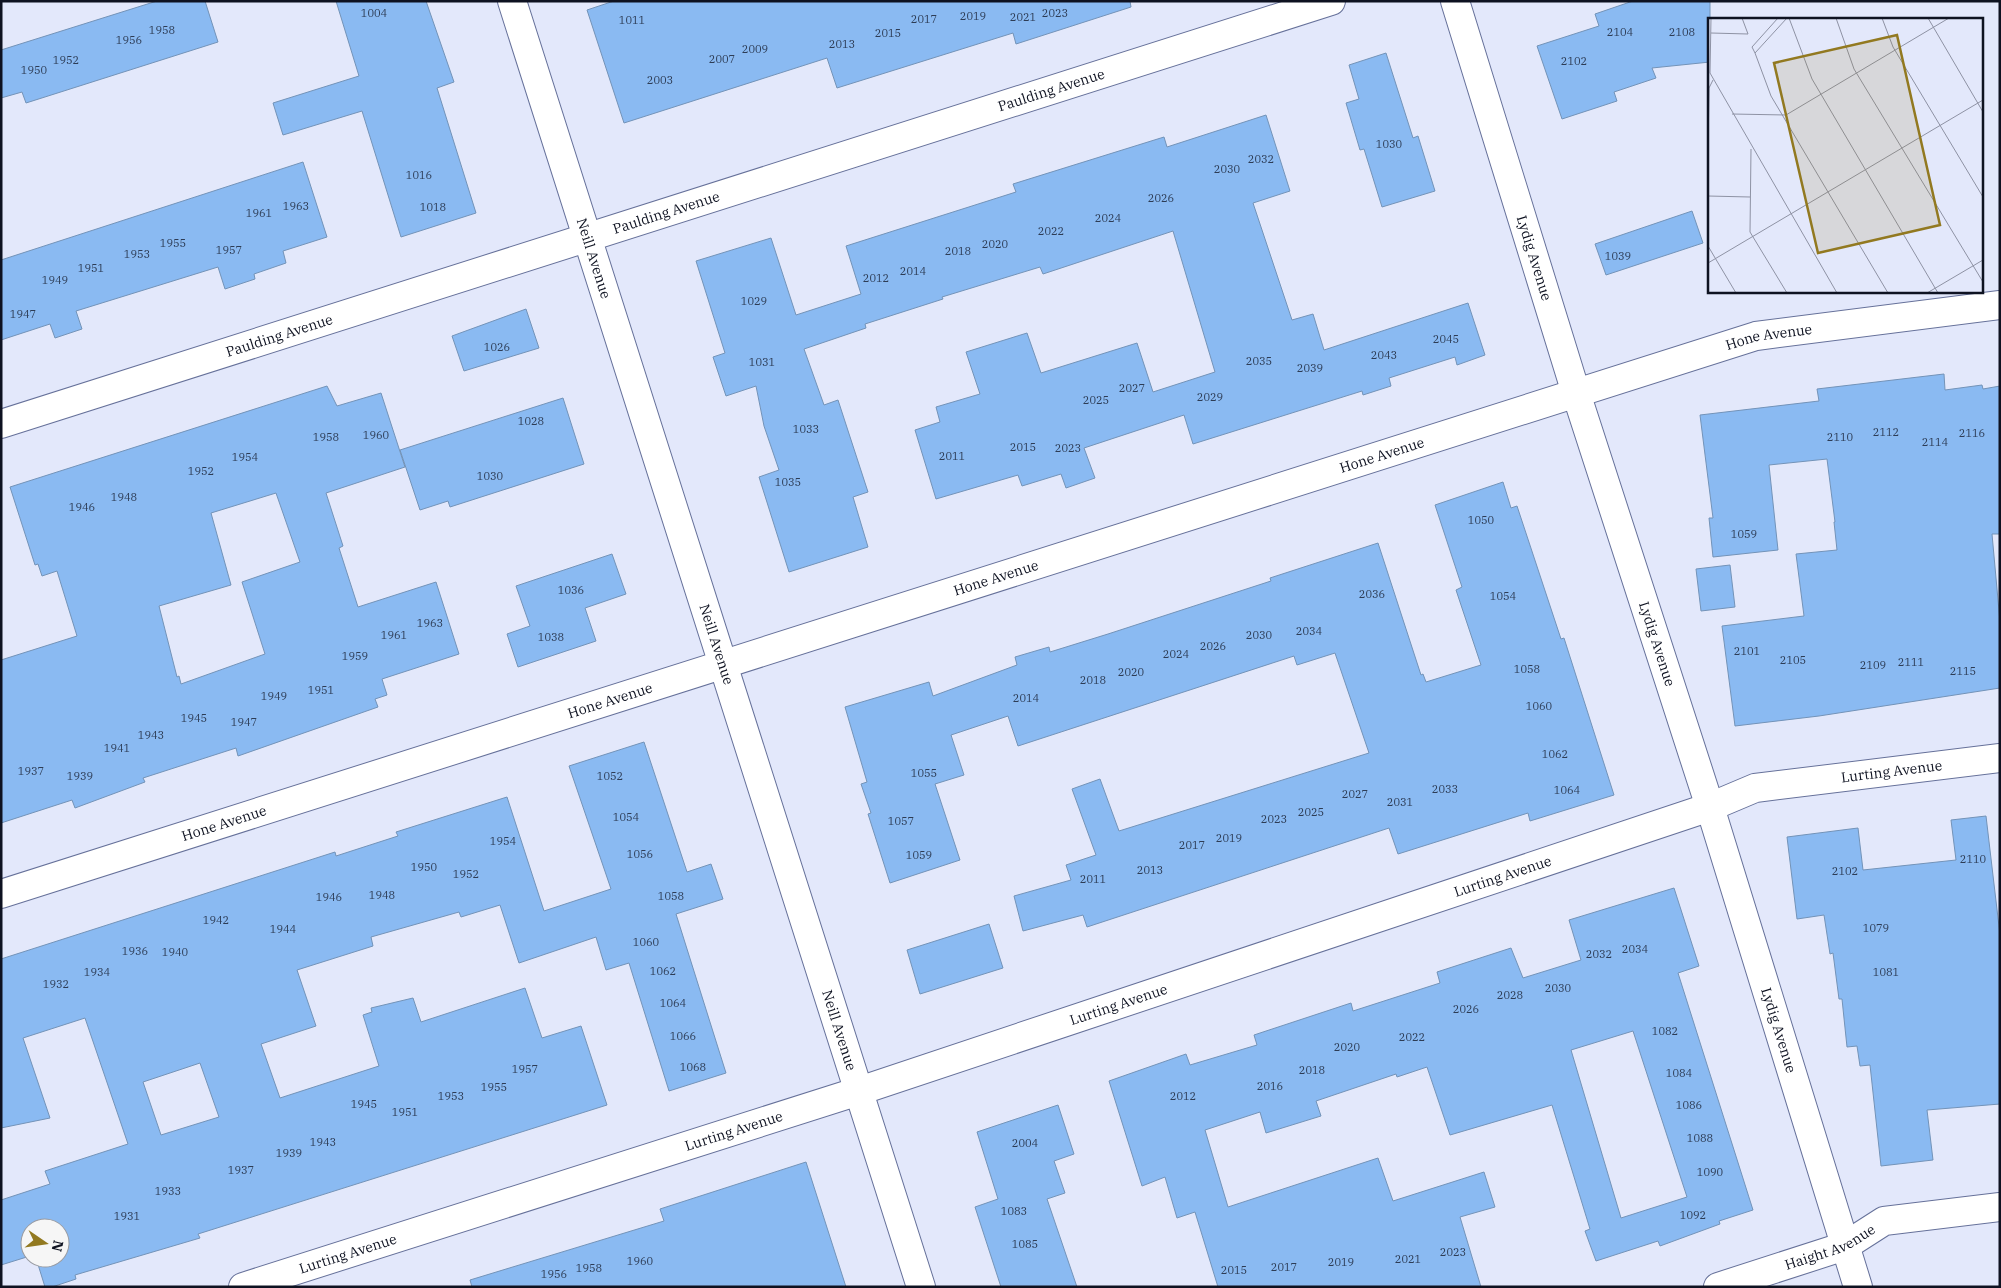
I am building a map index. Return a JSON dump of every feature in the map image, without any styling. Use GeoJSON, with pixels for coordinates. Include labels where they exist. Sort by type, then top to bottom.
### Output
{"type":"FeatureCollection","features":[{"type":"Feature","properties":{"kind":"street","name":"Neill Avenue"},"geometry":{"type":"LineString","coordinates":[[512,1],[921,1287]]}},
{"type":"Feature","properties":{"kind":"street","name":"Paulding Avenue"},"geometry":{"type":"LineString","coordinates":[[1,424],[1331,1]]}},
{"type":"Feature","properties":{"kind":"street","name":"Lydig Avenue"},"geometry":{"type":"LineString","coordinates":[[1455,1],[1576,392],[1710,807],[1858,1287]]}},
{"type":"Feature","properties":{"kind":"street","name":"Hone Avenue"},"geometry":{"type":"LineString","coordinates":[[1,894],[1756,336],[2000,305]]}},
{"type":"Feature","properties":{"kind":"street","name":"Lurting Avenue"},"geometry":{"type":"LineString","coordinates":[[243,1287],[859,1091],[1710,807],[1755,788],[2000,758]]}},
{"type":"Feature","properties":{"kind":"street","name":"Haight Avenue"},"geometry":{"type":"LineString","coordinates":[[1718,1287],[1845,1246],[1884,1221],[2000,1207]]}},
{"type":"Feature","properties":{"kind":"building"},"geometry":{"type":"Polygon","coordinates":[[[157,1],[205,1],[218,42],[26,103],[22,92],[1,98],[1,50],[157,1]]]}},
{"type":"Feature","properties":{"kind":"building"},"geometry":{"type":"Polygon","coordinates":[[[336,1],[426,1],[454,82],[437,88],[476,213],[401,237],[362,111],[283,135],[273,103],[359,76],[336,1]]]}},
{"type":"Feature","properties":{"kind":"building"},"geometry":{"type":"Polygon","coordinates":[[[614,1],[1130,1],[1131,7],[1016,44],[1013,33],[837,88],[827,58],[624,123],[587,10],[614,1]]]}},
{"type":"Feature","properties":{"kind":"building"},"geometry":{"type":"Polygon","coordinates":[[[1633,1],[1710,1],[1708,62],[1652,68],[1656,78],[1614,92],[1617,101],[1562,119],[1537,46],[1599,26],[1595,14],[1633,1]]]}},
{"type":"Feature","properties":{"kind":"building"},"geometry":{"type":"Polygon","coordinates":[[[1386,53],[1413,138],[1418,136],[1435,191],[1382,207],[1364,149],[1360,150],[1346,103],[1359,99],[1349,65],[1386,53]]]}},
{"type":"Feature","properties":{"kind":"building"},"geometry":{"type":"Polygon","coordinates":[[[1266,115],[1290,191],[1253,203],[1292,320],[1313,314],[1324,350],[1468,303],[1485,355],[1457,365],[1455,357],[1389,378],[1391,386],[1363,395],[1362,391],[1193,444],[1184,415],[1084,448],[1095,478],[1066,488],[1061,474],[1022,486],[1018,475],[936,499],[915,430],[940,422],[936,407],[980,394],[966,352],[1027,333],[1041,373],[1137,343],[1153,392],[1215,372],[1173,231],[1043,274],[1040,267],[942,297],[943,299],[865,324],[866,328],[804,349],[824,405],[838,400],[868,492],[853,497],[868,547],[789,572],[759,477],[779,470],[764,426],[756,386],[726,396],[713,357],[725,353],[696,261],[771,238],[796,315],[861,294],[846,246],[1016,192],[1013,184],[1164,137],[1167,147],[1266,115]]]}},
{"type":"Feature","properties":{"kind":"building"},"geometry":{"type":"Polygon","coordinates":[[[303,162],[327,237],[283,251],[286,263],[254,274],[255,279],[225,289],[218,267],[76,311],[82,329],[55,338],[50,324],[1,340],[1,260],[303,162]]]}},
{"type":"Feature","properties":{"kind":"building"},"geometry":{"type":"Polygon","coordinates":[[[1692,211],[1703,243],[1606,275],[1595,244],[1692,211]]]}},
{"type":"Feature","properties":{"kind":"building"},"geometry":{"type":"Polygon","coordinates":[[[526,309],[539,348],[464,371],[452,336],[526,309]]]}},
{"type":"Feature","properties":{"kind":"building"},"geometry":{"type":"Polygon","coordinates":[[[1944,374],[1945,390],[1982,385],[1983,389],[2000,386],[2000,534],[1992,534],[2000,622],[2000,688],[1819,716],[1735,726],[1722,626],[1804,616],[1796,554],[1837,550],[1835,522],[1827,459],[1769,465],[1778,550],[1713,557],[1709,518],[1713,518],[1700,415],[1819,401],[1817,389],[1944,374]]]}},
{"type":"Feature","properties":{"kind":"building"},"geometry":{"type":"Polygon","coordinates":[[[327,386],[337,406],[381,393],[405,467],[326,493],[343,546],[339,548],[358,607],[436,582],[459,654],[382,679],[387,695],[375,699],[378,707],[238,756],[236,748],[143,778],[145,782],[75,808],[72,800],[1,823],[1,660],[77,636],[57,571],[42,576],[38,564],[35,565],[10,487],[327,386]],[[276,493],[211,513],[231,585],[159,606],[177,677],[179,676],[181,684],[265,654],[242,582],[300,562],[276,493]]]}},
{"type":"Feature","properties":{"kind":"building"},"geometry":{"type":"Polygon","coordinates":[[[563,398],[584,464],[450,507],[448,501],[420,510],[400,450],[563,398]]]}},
{"type":"Feature","properties":{"kind":"building"},"geometry":{"type":"Polygon","coordinates":[[[1503,482],[1511,508],[1517,506],[1561,639],[1564,638],[1614,795],[1530,821],[1528,813],[1398,854],[1389,828],[1087,927],[1083,915],[1023,931],[1014,896],[1071,880],[1066,865],[1096,855],[1072,789],[1100,779],[1119,831],[1369,753],[1335,653],[1297,665],[1294,656],[1018,746],[1008,716],[951,735],[964,775],[935,784],[960,860],[890,883],[868,814],[871,813],[861,784],[867,782],[845,707],[929,682],[933,696],[1017,665],[1015,657],[1049,647],[1050,652],[1108,634],[1271,581],[1270,578],[1378,543],[1421,675],[1423,674],[1426,682],[1481,665],[1456,590],[1462,587],[1435,505],[1503,482]]]}},
{"type":"Feature","properties":{"kind":"building"},"geometry":{"type":"Polygon","coordinates":[[[612,554],[626,594],[585,608],[596,641],[518,667],[507,634],[530,626],[516,586],[612,554]]]}},
{"type":"Feature","properties":{"kind":"building"},"geometry":{"type":"Polygon","coordinates":[[[1730,565],[1735,607],[1701,611],[1696,569],[1730,565]]]}},
{"type":"Feature","properties":{"kind":"building"},"geometry":{"type":"Polygon","coordinates":[[[644,742],[687,872],[711,864],[723,899],[676,914],[726,1073],[669,1091],[629,963],[606,970],[596,937],[519,963],[500,905],[461,917],[459,912],[371,937],[373,946],[297,970],[316,1026],[261,1044],[280,1098],[379,1066],[363,1015],[372,1012],[371,1008],[413,998],[421,1022],[525,988],[542,1038],[581,1026],[607,1105],[198,1234],[200,1238],[75,1275],[76,1279],[52,1287],[45,1287],[39,1268],[70,1268],[70,1218],[20,1218],[20,1259],[1,1265],[1,1200],[50,1184],[45,1171],[128,1144],[85,1018],[23,1038],[50,1118],[1,1128],[1,959],[335,852],[336,856],[398,836],[396,832],[507,797],[544,911],[611,889],[569,766],[644,742]],[[200,1063],[143,1082],[161,1135],[219,1117],[200,1063]]]}},
{"type":"Feature","properties":{"kind":"building"},"geometry":{"type":"Polygon","coordinates":[[[1986,816],[2000,935],[2000,1104],[1927,1110],[1933,1160],[1881,1166],[1870,1065],[1860,1066],[1857,1046],[1847,1047],[1842,999],[1839,999],[1833,953],[1830,954],[1824,915],[1797,919],[1787,837],[1858,828],[1863,870],[1956,860],[1951,820],[1986,816]]]}},
{"type":"Feature","properties":{"kind":"building"},"geometry":{"type":"Polygon","coordinates":[[[1674,888],[1699,966],[1678,973],[1753,1210],[1719,1221],[1720,1224],[1660,1246],[1658,1241],[1596,1261],[1585,1231],[1590,1229],[1552,1105],[1450,1135],[1427,1067],[1397,1077],[1396,1074],[1316,1101],[1321,1116],[1266,1133],[1260,1112],[1205,1130],[1228,1207],[1378,1158],[1393,1201],[1484,1172],[1495,1207],[1460,1217],[1481,1287],[1218,1287],[1195,1212],[1177,1218],[1165,1177],[1142,1186],[1109,1081],[1186,1054],[1190,1065],[1257,1045],[1254,1035],[1351,1003],[1353,1011],[1440,983],[1437,972],[1511,948],[1523,978],[1581,960],[1569,920],[1674,888]],[[1633,1031],[1571,1050],[1621,1218],[1687,1197],[1633,1031]]]}},
{"type":"Feature","properties":{"kind":"building"},"geometry":{"type":"Polygon","coordinates":[[[989,924],[1003,968],[920,994],[907,950],[989,924]]]}},
{"type":"Feature","properties":{"kind":"building"},"geometry":{"type":"Polygon","coordinates":[[[1058,1105],[1074,1154],[1054,1161],[1065,1193],[1047,1199],[1077,1287],[1001,1287],[975,1207],[998,1199],[977,1132],[1058,1105]]]}},
{"type":"Feature","properties":{"kind":"building"},"geometry":{"type":"Polygon","coordinates":[[[806,1162],[846,1287],[472,1287],[470,1280],[664,1221],[660,1209],[806,1162]]]}}]}
